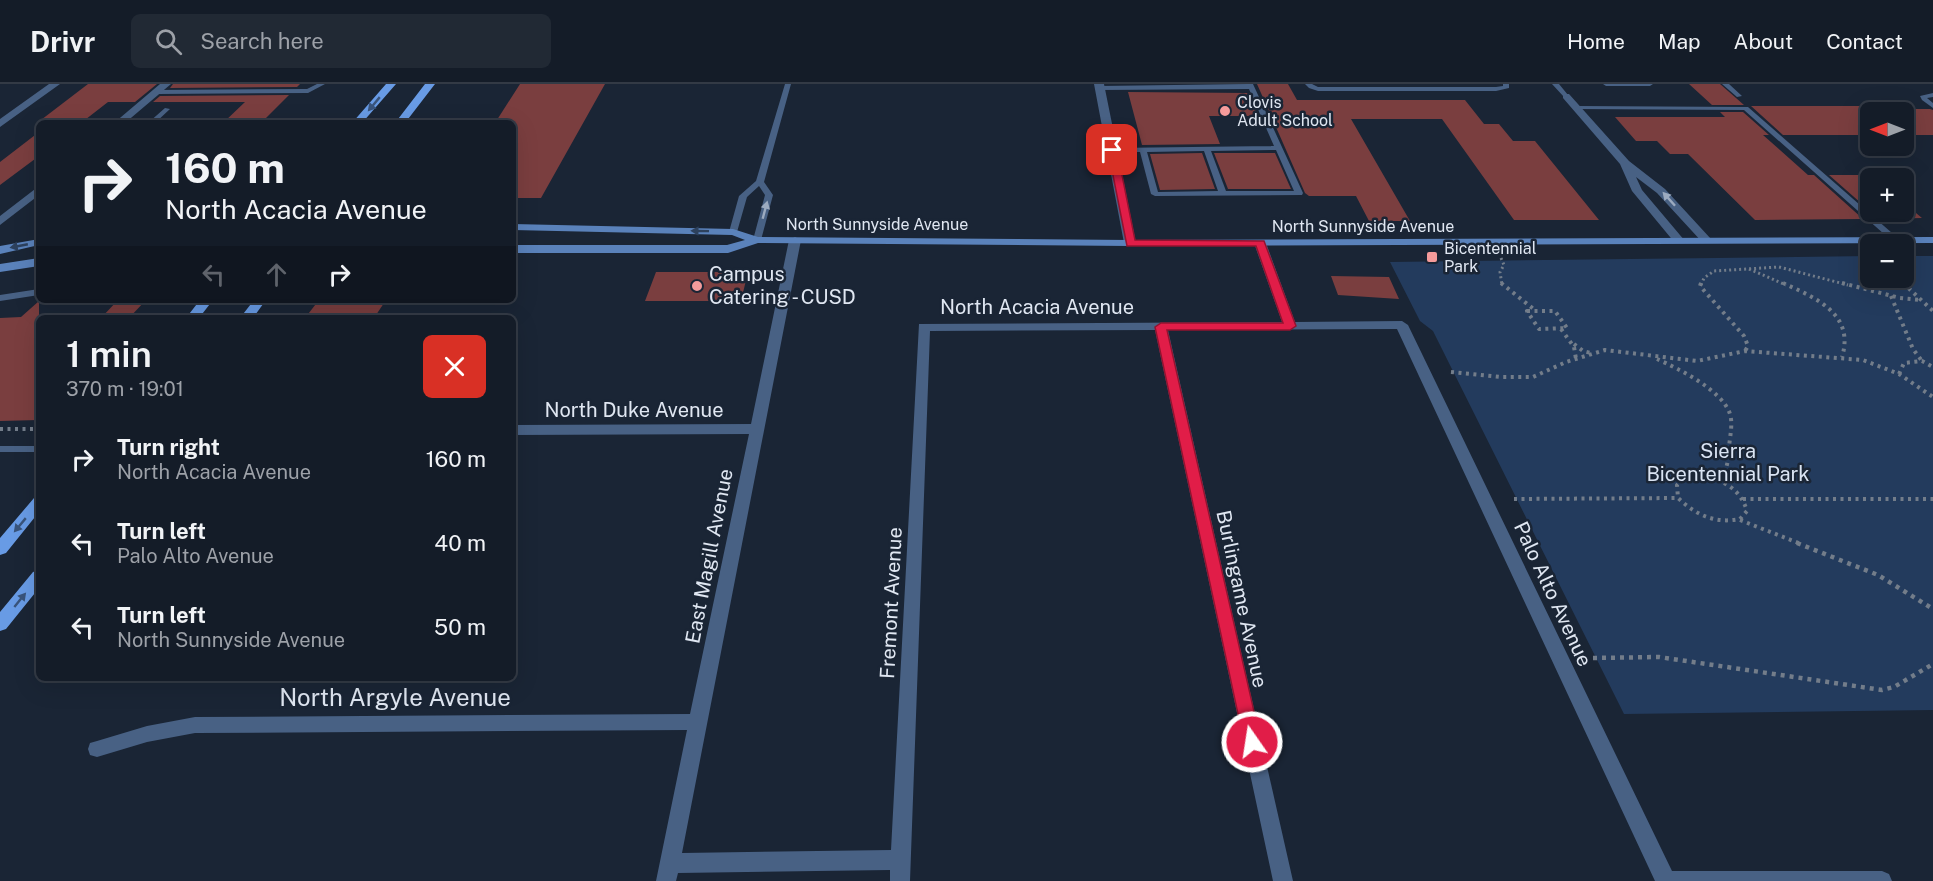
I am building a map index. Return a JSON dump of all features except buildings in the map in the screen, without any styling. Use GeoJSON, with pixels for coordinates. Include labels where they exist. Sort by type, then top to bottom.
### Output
{"type":"FeatureCollection","features":[{"type":"Feature","properties":{"kind":"main road"},"geometry":{"type":"LineString","coordinates":[[360,120],[391,84]]}},
{"type":"Feature","properties":{"kind":"main road"},"geometry":{"type":"LineString","coordinates":[[401,120],[430,84]]}},
{"type":"Feature","properties":{"kind":"main road","name":"North Sunnyside Avenue"},"geometry":{"type":"LineString","coordinates":[[516,227],[733,232],[757,240]]}},
{"type":"Feature","properties":{"kind":"main road"},"geometry":{"type":"LineString","coordinates":[[550,249],[555,244],[575,239],[625,239],[673,231]]}},
{"type":"Feature","properties":{"kind":"main road","name":"North Sunnyside Avenue"},"geometry":{"type":"LineString","coordinates":[[516,249],[728,249],[757,240],[1130,243],[1860,240]]}},
{"type":"Feature","properties":{"kind":"main road","name":"North Sunnyside Avenue"},"geometry":{"type":"LineString","coordinates":[[1914,240],[1933,240]]}},
{"type":"Feature","properties":{"kind":"main road"},"geometry":{"type":"LineString","coordinates":[[0,250],[36,243]]}},
{"type":"Feature","properties":{"kind":"main road"},"geometry":{"type":"LineString","coordinates":[[0,268],[36,262]]}},
{"type":"Feature","properties":{"kind":"main road"},"geometry":{"type":"LineString","coordinates":[[194,315],[204,303]]}},
{"type":"Feature","properties":{"kind":"main road"},"geometry":{"type":"LineString","coordinates":[[248,315],[258,303]]}},
{"type":"Feature","properties":{"kind":"main road"},"geometry":{"type":"LineString","coordinates":[[0,549],[36,506]]}},
{"type":"Feature","properties":{"kind":"main road"},"geometry":{"type":"LineString","coordinates":[[0,624],[36,580]]}},
{"type":"Feature","properties":{"kind":"street"},"geometry":{"type":"LineString","coordinates":[[0,124],[55,84]]}},
{"type":"Feature","properties":{"kind":"street"},"geometry":{"type":"LineString","coordinates":[[123,120],[166,84]]}},
{"type":"Feature","properties":{"kind":"street"},"geometry":{"type":"LineString","coordinates":[[1100,86],[1130,243]]}},
{"type":"Feature","properties":{"kind":"street"},"geometry":{"type":"LineString","coordinates":[[1566,96],[1625,163],[1661,191],[1707,241]]}},
{"type":"Feature","properties":{"kind":"street"},"geometry":{"type":"LineString","coordinates":[[1625,163],[1637,191],[1679,241]]}},
{"type":"Feature","properties":{"kind":"street"},"geometry":{"type":"LineString","coordinates":[[0,222],[36,192]]}},
{"type":"Feature","properties":{"kind":"street","name":"East Magill Avenue"},"geometry":{"type":"LineString","coordinates":[[668,872],[696,722],[795,240]]}},
{"type":"Feature","properties":{"kind":"street"},"geometry":{"type":"LineString","coordinates":[[1260,243],[1290,326]]}},
{"type":"Feature","properties":{"kind":"street","name":"North Acacia Avenue"},"geometry":{"type":"LineString","coordinates":[[924,327],[1402,325]]}},
{"type":"Feature","properties":{"kind":"street","name":"Palo Alto Avenue"},"geometry":{"type":"LineString","coordinates":[[1402,325],[1666,881]]}},
{"type":"Feature","properties":{"kind":"street","name":"Fremont Avenue"},"geometry":{"type":"LineString","coordinates":[[900,881],[924,327]]}},
{"type":"Feature","properties":{"kind":"street","name":"Burlingame Avenue"},"geometry":{"type":"LineString","coordinates":[[1161,327],[1283,881]]}},
{"type":"Feature","properties":{"kind":"street","name":"North Duke Avenue"},"geometry":{"type":"LineString","coordinates":[[516,430],[756,429]]}},
{"type":"Feature","properties":{"kind":"street","name":"North Argyle Avenue"},"geometry":{"type":"LineString","coordinates":[[97,749],[147,734],[195,725],[696,722]]}},
{"type":"Feature","properties":{"kind":"street"},"geometry":{"type":"LineString","coordinates":[[668,872],[901,860]]}},
{"type":"Feature","properties":{"kind":"street"},"geometry":{"type":"LineString","coordinates":[[1666,881],[1882,881]]}},
{"type":"Feature","properties":{"kind":"lane"},"geometry":{"type":"LineString","coordinates":[[157,92],[308,91],[322,84]]}},
{"type":"Feature","properties":{"kind":"lane"},"geometry":{"type":"LineString","coordinates":[[733,232],[743,196],[760,182],[788,84]]}},
{"type":"Feature","properties":{"kind":"lane"},"geometry":{"type":"LineString","coordinates":[[1308,84],[1311,87],[1327,89],[1496,89],[1506,88],[1506,84]]}},
{"type":"Feature","properties":{"kind":"lane"},"geometry":{"type":"LineString","coordinates":[[1556,84],[1566,96]]}},
{"type":"Feature","properties":{"kind":"lane"},"geometry":{"type":"LineString","coordinates":[[1606,84],[1650,84]]}},
{"type":"Feature","properties":{"kind":"lane"},"geometry":{"type":"LineString","coordinates":[[1725,84],[1739,96]]}},
{"type":"Feature","properties":{"kind":"lane"},"geometry":{"type":"LineString","coordinates":[[1100,86],[1251,86],[1299,193],[1155,194],[1143,150]]}},
{"type":"Feature","properties":{"kind":"lane"},"geometry":{"type":"LineString","coordinates":[[1933,95],[1923,96],[1933,106]]}},
{"type":"Feature","properties":{"kind":"lane"},"geometry":{"type":"LineString","coordinates":[[1577,108],[1746,108],[1889,234]]}},
{"type":"Feature","properties":{"kind":"lane"},"geometry":{"type":"LineString","coordinates":[[154,120],[167,109]]}},
{"type":"Feature","properties":{"kind":"lane"},"geometry":{"type":"LineString","coordinates":[[1112,150],[1279,148]]}},
{"type":"Feature","properties":{"kind":"lane"},"geometry":{"type":"LineString","coordinates":[[1207,149],[1223,194]]}},
{"type":"Feature","properties":{"kind":"lane"},"geometry":{"type":"LineString","coordinates":[[757,240],[769,195],[760,182]]}},
{"type":"Feature","properties":{"kind":"lane"},"geometry":{"type":"LineString","coordinates":[[0,298],[36,292]]}},
{"type":"Feature","properties":{"kind":"lane"},"geometry":{"type":"LineString","coordinates":[[0,449],[36,449]]}},
{"type":"Feature","properties":{"kind":"path"},"geometry":{"type":"LineString","coordinates":[[1502,258],[1500,280],[1504,287],[1536,311]]}},
{"type":"Feature","properties":{"kind":"path"},"geometry":{"type":"LineString","coordinates":[[1745,351],[1748,346],[1744,336],[1700,286],[1704,278],[1714,271],[1779,267],[1891,296],[1921,300]]}},
{"type":"Feature","properties":{"kind":"path"},"geometry":{"type":"LineString","coordinates":[[1745,268],[1796,288],[1833,314],[1842,323],[1846,334],[1842,357]]}},
{"type":"Feature","properties":{"kind":"path"},"geometry":{"type":"LineString","coordinates":[[1908,288],[1933,311]]}},
{"type":"Feature","properties":{"kind":"path"},"geometry":{"type":"LineString","coordinates":[[1891,296],[1913,349],[1922,361],[1933,367]]}},
{"type":"Feature","properties":{"kind":"path"},"geometry":{"type":"LineString","coordinates":[[1527,311],[1536,311],[1555,311],[1567,328],[1539,329],[1527,311]]}},
{"type":"Feature","properties":{"kind":"path"},"geometry":{"type":"LineString","coordinates":[[1561,329],[1574,347],[1576,359]]}},
{"type":"Feature","properties":{"kind":"path"},"geometry":{"type":"LineString","coordinates":[[1566,337],[1583,351],[1594,353]]}},
{"type":"Feature","properties":{"kind":"path"},"geometry":{"type":"LineString","coordinates":[[1450,372],[1501,377],[1533,377],[1594,353],[1618,351],[1697,361],[1745,351],[1863,360],[1899,374],[1933,397]]}},
{"type":"Feature","properties":{"kind":"path"},"geometry":{"type":"LineString","coordinates":[[1654,357],[1675,367],[1725,403],[1731,415],[1728,464],[1725,474],[1718,481]]}},
{"type":"Feature","properties":{"kind":"path"},"geometry":{"type":"LineString","coordinates":[[1899,374],[1904,363],[1922,361]]}},
{"type":"Feature","properties":{"kind":"path"},"geometry":{"type":"LineString","coordinates":[[0,429],[36,429]]}},
{"type":"Feature","properties":{"kind":"path"},"geometry":{"type":"LineString","coordinates":[[1678,498],[1677,485],[1687,477],[1697,476],[1718,481],[1737,492],[1743,499],[1746,511],[1740,519]]}},
{"type":"Feature","properties":{"kind":"path"},"geometry":{"type":"LineString","coordinates":[[1514,499],[1678,498],[1695,513],[1707,518],[1719,521],[1740,519],[1878,574],[1933,609]]}},
{"type":"Feature","properties":{"kind":"path"},"geometry":{"type":"LineString","coordinates":[[1743,499],[1933,499]]}},
{"type":"Feature","properties":{"kind":"path"},"geometry":{"type":"LineString","coordinates":[[1593,658],[1659,657],[1882,690],[1894,687],[1933,664]]}},
{"type":"Feature","properties":{"kind":"green space","name":"Sierra Bicentennial Park"},"geometry":{"type":"Polygon","coordinates":[[[1860,256],[1860,288],[1914,288],[1914,256],[1933,256],[1933,710],[1624,714],[1433,331],[1420,321],[1390,262],[1860,256]]]}},
{"type":"Feature","properties":{"kind":"place","name":"Clovis Adult School"},"geometry":{"type":"Point","coordinates":[1225,111]}},
{"type":"Feature","properties":{"kind":"place","name":"Bicentennial Park"},"geometry":{"type":"Point","coordinates":[1432,257]}},
{"type":"Feature","properties":{"kind":"place","name":"Campus Catering - CUSD"},"geometry":{"type":"Point","coordinates":[697,286]}},
{"type":"Feature","properties":{"kind":"route"},"geometry":{"type":"LineString","coordinates":[[1112,150],[1130,243],[1260,243],[1290,326],[1161,327],[1252,742]]}}]}
